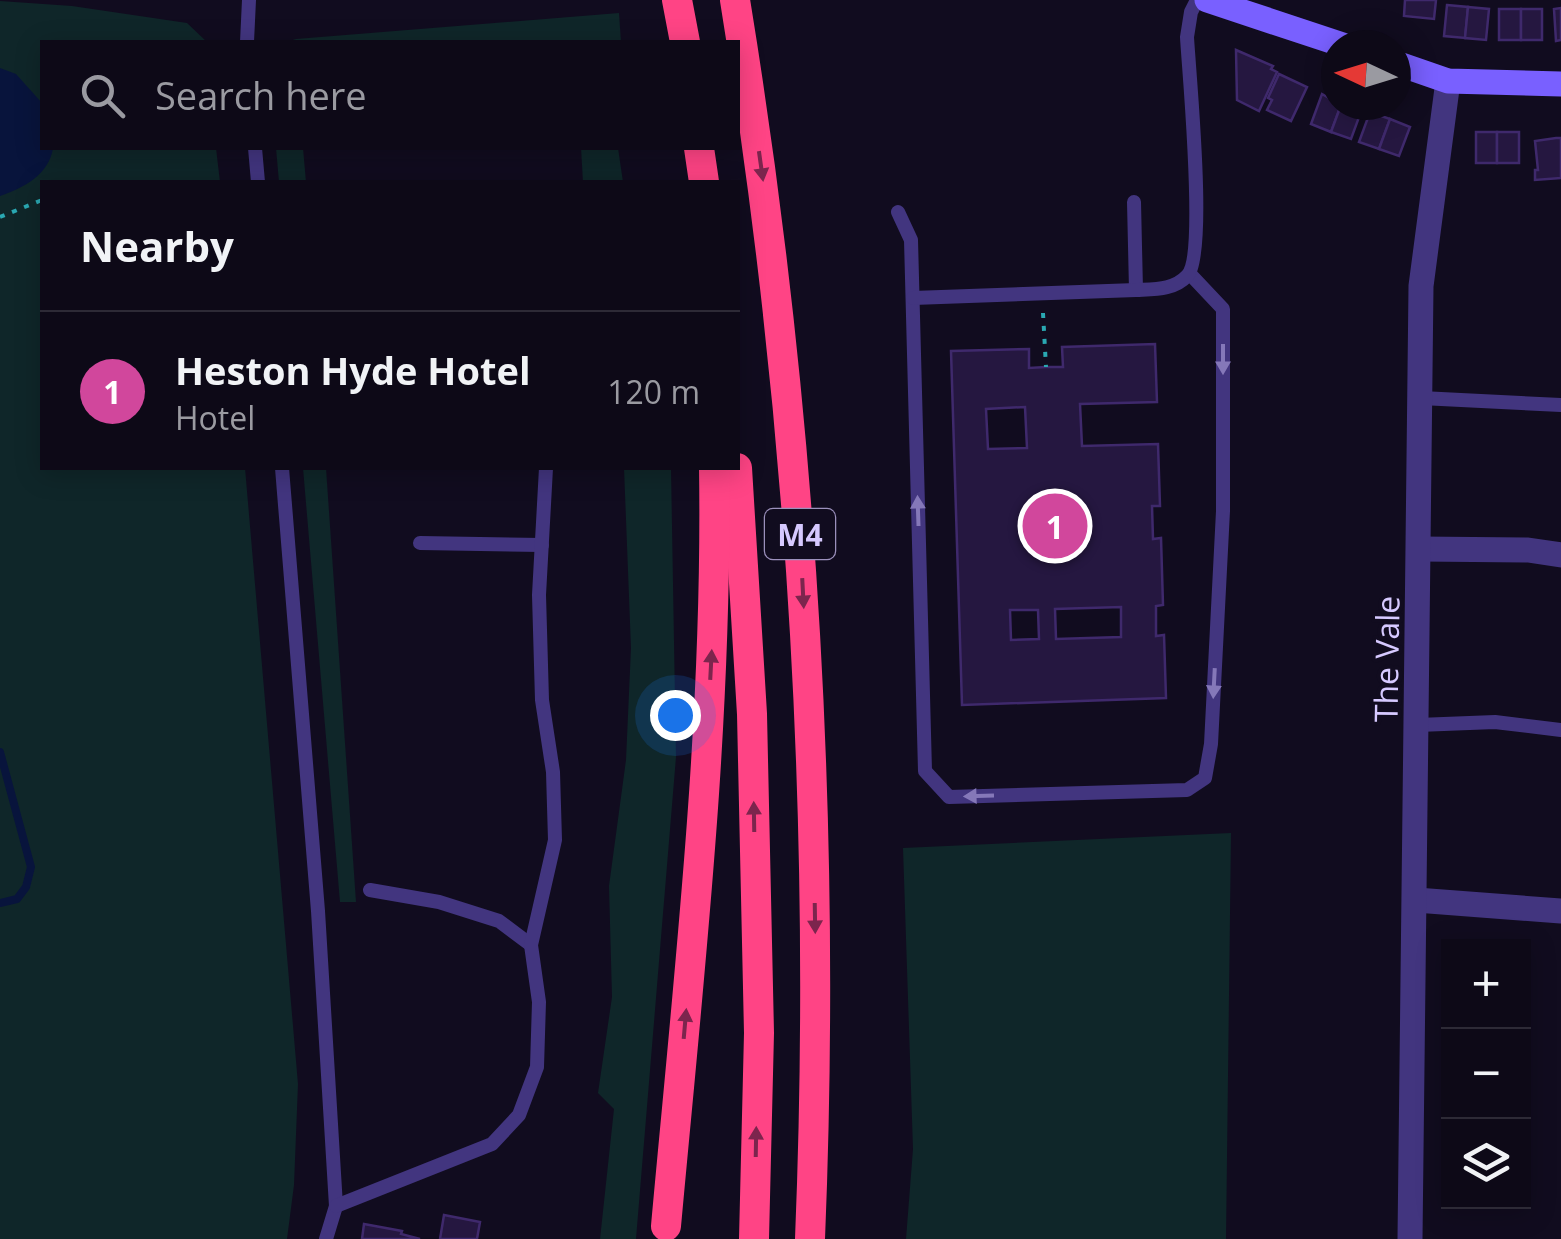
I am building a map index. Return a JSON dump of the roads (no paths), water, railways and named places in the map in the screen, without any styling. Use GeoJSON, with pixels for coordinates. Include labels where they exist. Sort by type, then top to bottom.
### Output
{"type":"FeatureCollection","features":[{"type":"Feature","properties":{"kind":"highway"},"geometry":{"type":"LineString","coordinates":[[677,0],[685,40]]}},
{"type":"Feature","properties":{"kind":"highway","name":"M4"},"geometry":{"type":"LineString","coordinates":[[736,0],[772,241],[802,563],[813,763],[817,1072],[810,1239]]}},
{"type":"Feature","properties":{"kind":"highway"},"geometry":{"type":"LineString","coordinates":[[700,150],[704,180]]}},
{"type":"Feature","properties":{"kind":"highway"},"geometry":{"type":"LineString","coordinates":[[666,1232],[701,834],[716,578],[714,470]]}},
{"type":"Feature","properties":{"kind":"highway","name":"M4"},"geometry":{"type":"LineString","coordinates":[[737,470],[752,714],[759,1034],[754,1239]]}},
{"type":"Feature","properties":{"kind":"street"},"geometry":{"type":"LineString","coordinates":[[1206,0],[1243,5],[1321,36]]}},
{"type":"Feature","properties":{"kind":"street"},"geometry":{"type":"LineString","coordinates":[[1411,68],[1448,81],[1561,84]]}},
{"type":"Feature","properties":{"kind":"street","name":"The Vale"},"geometry":{"type":"LineString","coordinates":[[1410,1239],[1421,286],[1448,81]]}},
{"type":"Feature","properties":{"kind":"street"},"geometry":{"type":"LineString","coordinates":[[1420,548],[1528,550],[1561,555]]}},
{"type":"Feature","properties":{"kind":"street"},"geometry":{"type":"LineString","coordinates":[[1416,900],[1561,911]]}},
{"type":"Feature","properties":{"kind":"lane"},"geometry":{"type":"LineString","coordinates":[[247,40],[249,0]]}},
{"type":"Feature","properties":{"kind":"lane"},"geometry":{"type":"LineString","coordinates":[[913,298],[1173,287],[1190,274],[1196,261],[1196,226],[1187,37],[1197,0]]}},
{"type":"Feature","properties":{"kind":"lane"},"geometry":{"type":"LineString","coordinates":[[256,150],[258,180]]}},
{"type":"Feature","properties":{"kind":"lane"},"geometry":{"type":"LineString","coordinates":[[1134,202],[1136,290]]}},
{"type":"Feature","properties":{"kind":"lane"},"geometry":{"type":"LineString","coordinates":[[898,212],[911,240],[925,770],[948,797],[1187,790],[1205,778],[1211,744],[1223,511],[1223,310],[1190,274]]}},
{"type":"Feature","properties":{"kind":"lane"},"geometry":{"type":"LineString","coordinates":[[1421,398],[1561,405]]}},
{"type":"Feature","properties":{"kind":"lane"},"geometry":{"type":"LineString","coordinates":[[282,470],[318,910],[336,1206],[326,1239]]}},
{"type":"Feature","properties":{"kind":"lane"},"geometry":{"type":"LineString","coordinates":[[336,1206],[492,1144],[518,1115],[536,1067],[539,1002],[531,945],[555,840],[553,772],[542,700],[539,595],[546,470]]}},
{"type":"Feature","properties":{"kind":"lane"},"geometry":{"type":"LineString","coordinates":[[420,543],[542,545]]}},
{"type":"Feature","properties":{"kind":"lane"},"geometry":{"type":"LineString","coordinates":[[1418,725],[1495,722],[1561,730]]}},
{"type":"Feature","properties":{"kind":"lane"},"geometry":{"type":"LineString","coordinates":[[370,890],[439,902],[484,916],[531,945]]}},
{"type":"Feature","properties":{"kind":"water"},"geometry":{"type":"Polygon","coordinates":[[[0,68],[16,74],[40,101],[40,150],[53,150],[41,173],[0,196],[0,68]]]}},
{"type":"Feature","properties":{"kind":"waterway"},"geometry":{"type":"LineString","coordinates":[[0,752],[31,867],[26,887],[17,899],[0,903]]}},
{"type":"Feature","properties":{"kind":"place","name":"Heston Hyde Hotel"},"geometry":{"type":"Point","coordinates":[1055,526]}}]}
